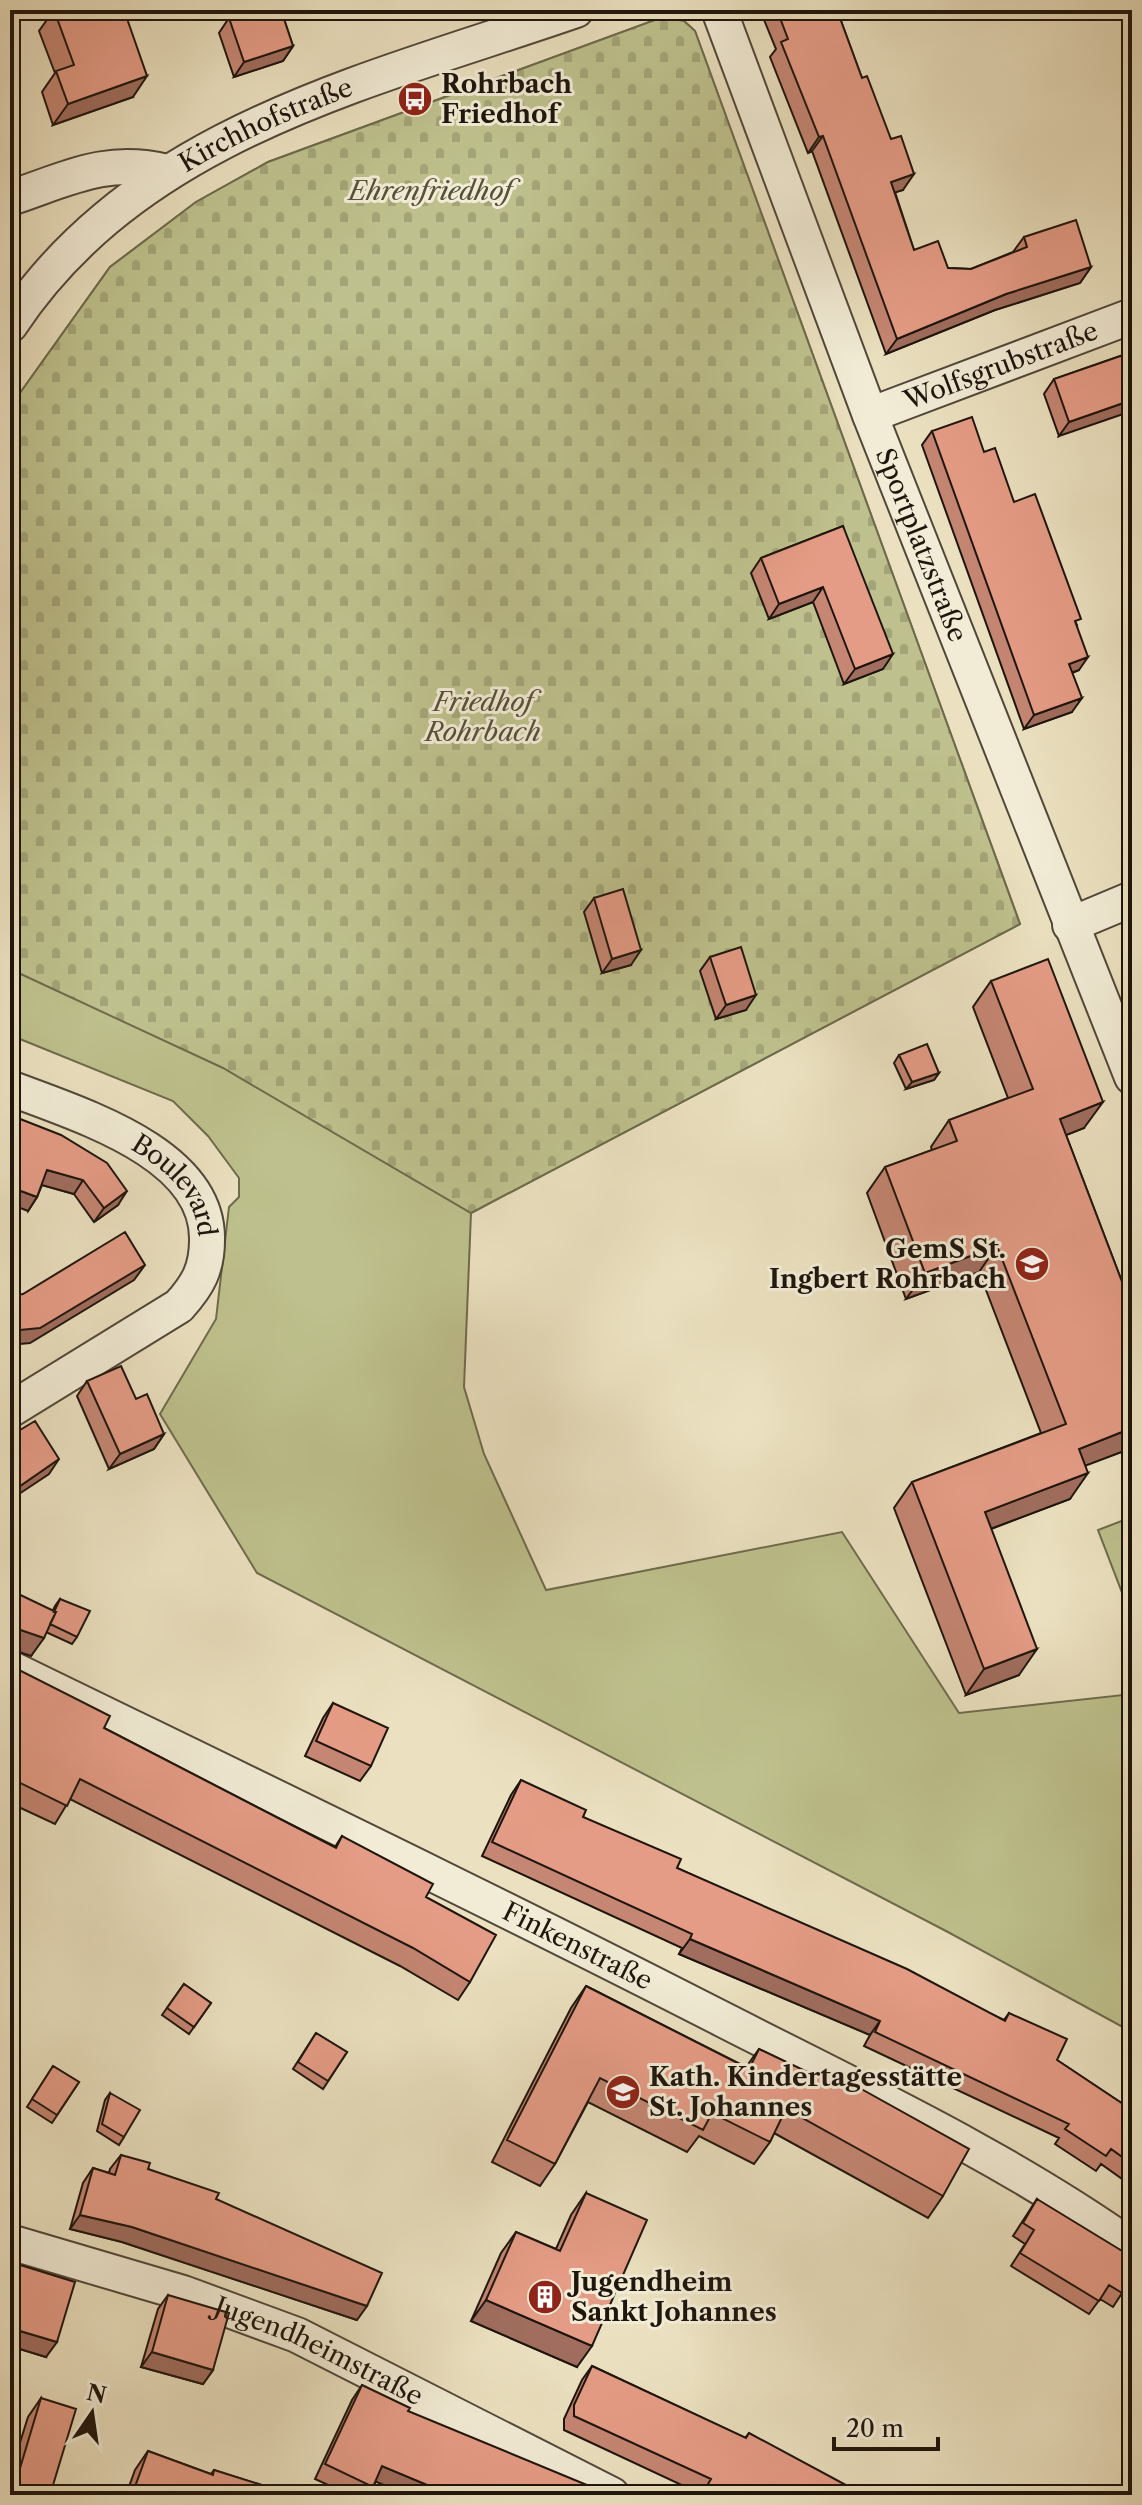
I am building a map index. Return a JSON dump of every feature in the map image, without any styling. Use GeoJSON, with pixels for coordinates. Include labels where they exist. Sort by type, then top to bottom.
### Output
{"type":"FeatureCollection","features":[{"type":"Feature","properties":{"kind":"street","name":"Kirchhofstraße"},"geometry":{"type":"LineString","coordinates":[[10,325],[56,269],[104,219],[167,172],[214,144],[300,104],[576,10]]}},
{"type":"Feature","properties":{"kind":"street","name":"Sportplatzstraße"},"geometry":{"type":"LineString","coordinates":[[719,10],[870,415],[1132,1077]]}},
{"type":"Feature","properties":{"kind":"street"},"geometry":{"type":"LineString","coordinates":[[10,198],[110,165],[140,165],[167,172]]}},
{"type":"Feature","properties":{"kind":"street","name":"Wolfsgrubstraße"},"geometry":{"type":"LineString","coordinates":[[870,415],[1132,316]]}},
{"type":"Feature","properties":{"kind":"street"},"geometry":{"type":"LineString","coordinates":[[1070,925],[1132,899]]}},
{"type":"Feature","properties":{"kind":"street","name":"Boulevard"},"geometry":{"type":"LineString","coordinates":[[10,1088],[116,1129],[152,1153],[192,1187],[208,1221],[207,1256],[199,1283],[179,1306],[10,1410]]}},
{"type":"Feature","properties":{"kind":"street","name":"Finkenstraße"},"geometry":{"type":"LineString","coordinates":[[10,1668],[576,1944],[820,2068],[997,2162],[1132,2247]]}},
{"type":"Feature","properties":{"kind":"street","name":"Jugendheimstraße"},"geometry":{"type":"LineString","coordinates":[[10,2242],[152,2283],[297,2335],[612,2495]]}},
{"type":"Feature","properties":{"kind":"green space","name":"Friedhof Rohrbach"},"geometry":{"type":"Polygon","coordinates":[[[663,17],[684,21],[695,31],[1020,924],[471,1213],[464,1387],[484,1454],[546,1590],[842,1532],[959,1713],[1132,1694],[1132,2032],[946,1931],[257,1573],[160,1414],[216,1319],[229,1207],[239,1197],[239,1178],[208,1136],[173,1101],[10,1035],[10,407],[110,267],[196,202],[268,162],[663,17]]]}},
{"type":"Feature","properties":{"kind":"green space","name":"Friedhof Rohrbach"},"geometry":{"type":"Polygon","coordinates":[[[663,17],[684,21],[695,31],[1020,924],[471,1213],[223,1068],[10,969],[10,407],[110,267],[196,202],[268,162],[663,17]]]}},
{"type":"Feature","properties":{"kind":"green space"},"geometry":{"type":"Polygon","coordinates":[[[1132,1517],[1132,1601],[1126,1603],[1098,1530],[1132,1517]]]}},
{"type":"Feature","properties":{"kind":"building"},"geometry":{"type":"Polygon","coordinates":[[[54,10],[124,10],[147,76],[68,104],[56,71],[74,65],[54,10]]]}},
{"type":"Feature","properties":{"kind":"building"},"geometry":{"type":"Polygon","coordinates":[[[250,10],[281,10],[293,46],[244,62],[229,18],[250,10]]]}},
{"type":"Feature","properties":{"kind":"building"},"geometry":{"type":"Polygon","coordinates":[[[777,10],[837,10],[862,78],[867,76],[891,139],[901,136],[914,174],[891,182],[914,250],[938,241],[948,268],[971,269],[1027,247],[1024,237],[1076,220],[1091,267],[1006,294],[897,339],[823,136],[819,137],[781,42],[788,39],[777,10]]]}},
{"type":"Feature","properties":{"kind":"building"},"geometry":{"type":"Polygon","coordinates":[[[1132,352],[1132,400],[1069,422],[1054,379],[1132,352]]]}},
{"type":"Feature","properties":{"kind":"building"},"geometry":{"type":"Polygon","coordinates":[[[972,417],[984,452],[995,448],[1014,502],[1035,494],[1081,619],[1075,621],[1088,657],[1069,664],[1082,698],[1034,715],[932,431],[972,417]]]}},
{"type":"Feature","properties":{"kind":"building"},"geometry":{"type":"Polygon","coordinates":[[[843,526],[893,654],[855,669],[823,587],[779,604],[761,558],[843,526]]]}},
{"type":"Feature","properties":{"kind":"building"},"geometry":{"type":"Polygon","coordinates":[[[623,889],[641,950],[612,959],[594,898],[623,889]]]}},
{"type":"Feature","properties":{"kind":"building"},"geometry":{"type":"Polygon","coordinates":[[[741,947],[756,995],[726,1005],[710,957],[741,947]]]}},
{"type":"Feature","properties":{"kind":"building","name":"GemS St. Ingbert Rohrbach"},"geometry":{"type":"Polygon","coordinates":[[[1048,959],[1103,1102],[1060,1119],[1132,1308],[1132,1428],[1079,1449],[1088,1473],[985,1512],[1037,1649],[984,1669],[912,1482],[1066,1424],[997,1246],[925,1273],[885,1167],[957,1141],[949,1120],[1033,1089],[991,981],[1048,959]]]}},
{"type":"Feature","properties":{"kind":"building"},"geometry":{"type":"Polygon","coordinates":[[[927,1044],[939,1073],[912,1082],[899,1055],[927,1044]]]}},
{"type":"Feature","properties":{"kind":"building"},"geometry":{"type":"Polygon","coordinates":[[[10,1115],[61,1135],[107,1163],[127,1191],[104,1208],[83,1180],[47,1170],[37,1197],[10,1187],[10,1115]]]}},
{"type":"Feature","properties":{"kind":"building"},"geometry":{"type":"Polygon","coordinates":[[[125,1232],[145,1265],[40,1328],[10,1331],[10,1296],[23,1294],[125,1232]]]}},
{"type":"Feature","properties":{"kind":"building"},"geometry":{"type":"Polygon","coordinates":[[[121,1366],[136,1399],[147,1394],[164,1434],[120,1454],[87,1381],[121,1366]]]}},
{"type":"Feature","properties":{"kind":"building"},"geometry":{"type":"Polygon","coordinates":[[[35,1421],[59,1459],[10,1493],[10,1436],[35,1421]]]}},
{"type":"Feature","properties":{"kind":"building"},"geometry":{"type":"Polygon","coordinates":[[[10,1590],[56,1612],[44,1638],[21,1630],[10,1637],[10,1590]]]}},
{"type":"Feature","properties":{"kind":"building"},"geometry":{"type":"Polygon","coordinates":[[[60,1599],[90,1611],[77,1637],[50,1624],[60,1599]]]}},
{"type":"Feature","properties":{"kind":"building"},"geometry":{"type":"Polygon","coordinates":[[[10,1662],[13,1667],[110,1716],[104,1728],[336,1848],[342,1836],[433,1884],[426,1897],[496,1935],[470,1982],[413,1948],[80,1779],[67,1806],[10,1778],[10,1662]]]}},
{"type":"Feature","properties":{"kind":"building"},"geometry":{"type":"Polygon","coordinates":[[[333,1703],[388,1728],[371,1766],[316,1741],[333,1703]]]}},
{"type":"Feature","properties":{"kind":"building"},"geometry":{"type":"Polygon","coordinates":[[[521,1780],[586,1810],[583,1817],[681,1859],[677,1868],[907,1969],[1005,2021],[1009,2013],[1067,2039],[1057,2060],[1132,2110],[1132,2164],[1111,2149],[1106,2156],[1065,2129],[1069,2124],[875,2032],[880,2021],[690,1939],[692,1934],[492,1842],[521,1780]]]}},
{"type":"Feature","properties":{"kind":"building"},"geometry":{"type":"Polygon","coordinates":[[[184,1984],[211,2003],[194,2027],[167,2008],[184,1984]]]}},
{"type":"Feature","properties":{"kind":"building"},"geometry":{"type":"Polygon","coordinates":[[[586,1986],[749,2069],[759,2049],[824,2080],[829,2071],[969,2149],[943,2196],[786,2109],[770,2142],[712,2113],[703,2130],[600,2078],[555,2164],[507,2140],[586,1986]]]}},
{"type":"Feature","properties":{"kind":"building"},"geometry":{"type":"Polygon","coordinates":[[[316,2033],[347,2052],[328,2081],[298,2062],[316,2033]]]}},
{"type":"Feature","properties":{"kind":"building"},"geometry":{"type":"Polygon","coordinates":[[[53,2066],[79,2082],[57,2115],[32,2099],[53,2066]]]}},
{"type":"Feature","properties":{"kind":"building"},"geometry":{"type":"Polygon","coordinates":[[[110,2093],[140,2110],[124,2137],[102,2124],[110,2093]]]}},
{"type":"Feature","properties":{"kind":"building"},"geometry":{"type":"Polygon","coordinates":[[[121,2155],[150,2163],[148,2169],[219,2193],[216,2199],[382,2273],[367,2306],[132,2227],[80,2215],[93,2168],[115,2175],[121,2155]]]}},
{"type":"Feature","properties":{"kind":"building","name":"Jugendheim Sankt Johannes"},"geometry":{"type":"Polygon","coordinates":[[[586,2193],[647,2220],[592,2346],[486,2300],[516,2232],[560,2251],[586,2193]]]}},
{"type":"Feature","properties":{"kind":"building"},"geometry":{"type":"Polygon","coordinates":[[[1037,2199],[1132,2257],[1132,2277],[1122,2293],[1109,2285],[1099,2301],[1020,2253],[1034,2230],[1023,2223],[1037,2199]]]}},
{"type":"Feature","properties":{"kind":"building"},"geometry":{"type":"Polygon","coordinates":[[[17,2264],[75,2282],[57,2342],[10,2328],[10,2286],[17,2264]]]}},
{"type":"Feature","properties":{"kind":"building"},"geometry":{"type":"Polygon","coordinates":[[[168,2295],[229,2313],[213,2370],[152,2352],[168,2295]]]}},
{"type":"Feature","properties":{"kind":"building"},"geometry":{"type":"Polygon","coordinates":[[[592,2366],[746,2438],[749,2433],[857,2491],[855,2495],[728,2495],[708,2484],[711,2479],[574,2416],[574,2405],[592,2366]]]}},
{"type":"Feature","properties":{"kind":"building"},"geometry":{"type":"Polygon","coordinates":[[[362,2385],[410,2408],[408,2411],[611,2495],[451,2495],[382,2466],[373,2487],[325,2464],[362,2385]]]}},
{"type":"Feature","properties":{"kind":"building"},"geometry":{"type":"Polygon","coordinates":[[[41,2398],[76,2409],[50,2495],[12,2495],[41,2398]]]}},
{"type":"Feature","properties":{"kind":"building"},"geometry":{"type":"Polygon","coordinates":[[[148,2451],[213,2475],[214,2470],[293,2495],[132,2495],[148,2451]]]}},
{"type":"Feature","properties":{"kind":"building"},"geometry":{"type":"Polygon","coordinates":[[[983,2487],[997,2495],[978,2495],[983,2487]]]}},
{"type":"Feature","properties":{"kind":"place","name":"Rohrbach Friedhof"},"geometry":{"type":"Point","coordinates":[415,99]}},
{"type":"Feature","properties":{"kind":"place","name":"GemS St. Ingbert Rohrbach"},"geometry":{"type":"Point","coordinates":[1032,1264]}},
{"type":"Feature","properties":{"kind":"place","name":"Kath. Kindertagesstätte St. Johannes"},"geometry":{"type":"Point","coordinates":[623,2092]}},
{"type":"Feature","properties":{"kind":"place","name":"Jugendheim Sankt Johannes"},"geometry":{"type":"Point","coordinates":[545,2297]}},
{"type":"Feature","properties":{"kind":"park label","name":"Ehrenfriedhof"},"geometry":{"type":"Point","coordinates":[430,191]}}]}
